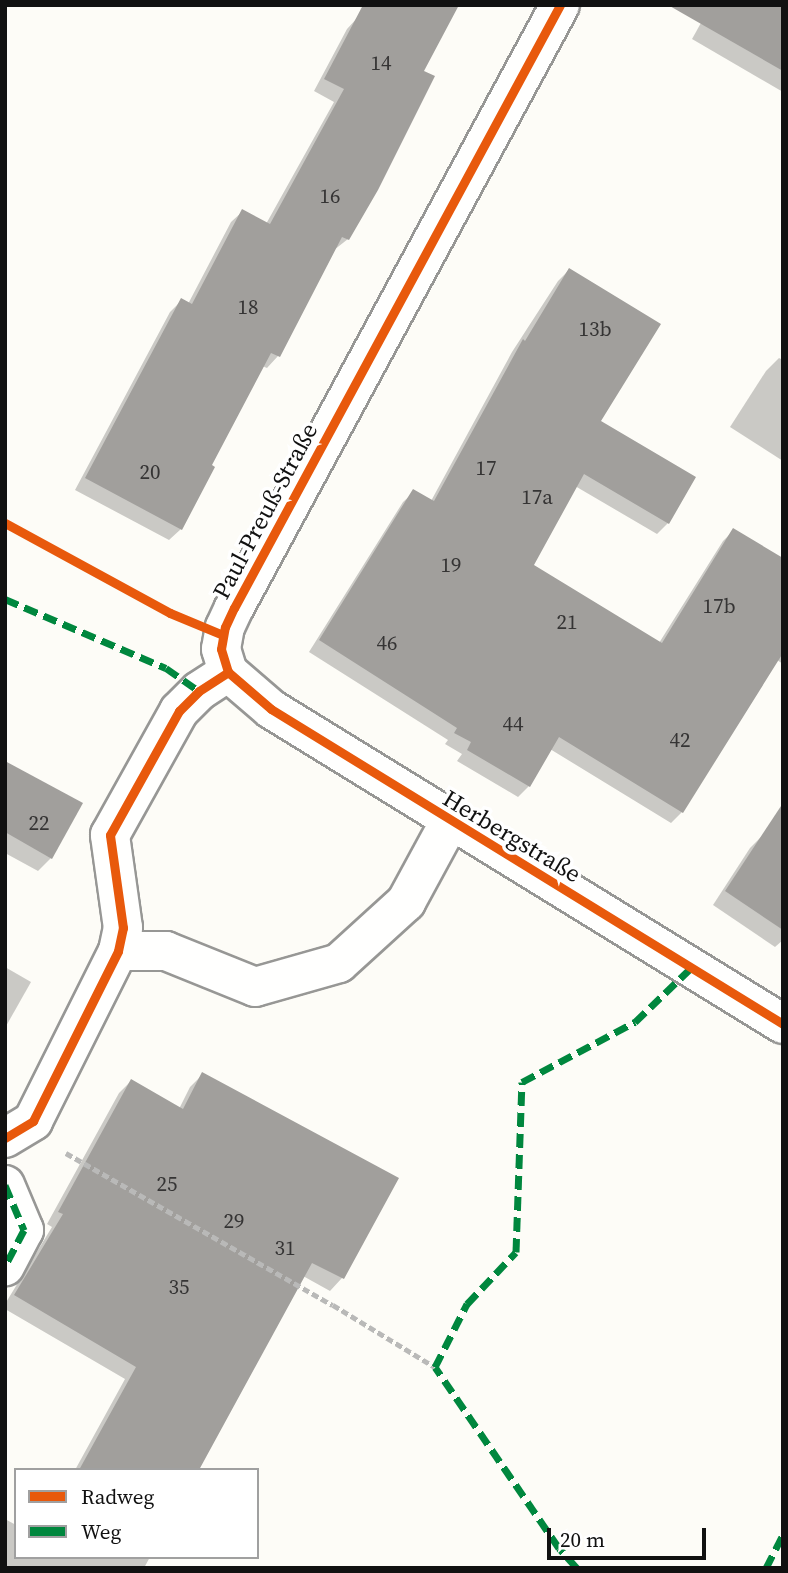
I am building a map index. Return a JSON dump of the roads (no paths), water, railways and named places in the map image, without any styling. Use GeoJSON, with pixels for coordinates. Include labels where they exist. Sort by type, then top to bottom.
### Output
{"type":"FeatureCollection","features":[{"type":"Feature","properties":{"kind":"street","name":"Paul-Preuß-Straße"},"geometry":{"type":"LineString","coordinates":[[228,673],[221,649],[229,617],[560,5]]}},
{"type":"Feature","properties":{"kind":"street","name":"Herbergstraße"},"geometry":{"type":"LineString","coordinates":[[228,673],[271,709],[783,1024]]}},
{"type":"Feature","properties":{"kind":"street"},"geometry":{"type":"LineString","coordinates":[[19,1130],[118,951],[123,929],[110,835],[179,711],[199,691],[228,673]]}},
{"type":"Feature","properties":{"kind":"street"},"geometry":{"type":"LineString","coordinates":[[118,951],[166,951],[255,987],[339,963],[406,901],[450,821]]}},
{"type":"Feature","properties":{"kind":"street"},"geometry":{"type":"LineString","coordinates":[[5,1185],[24,1230],[5,1266]]}}]}
